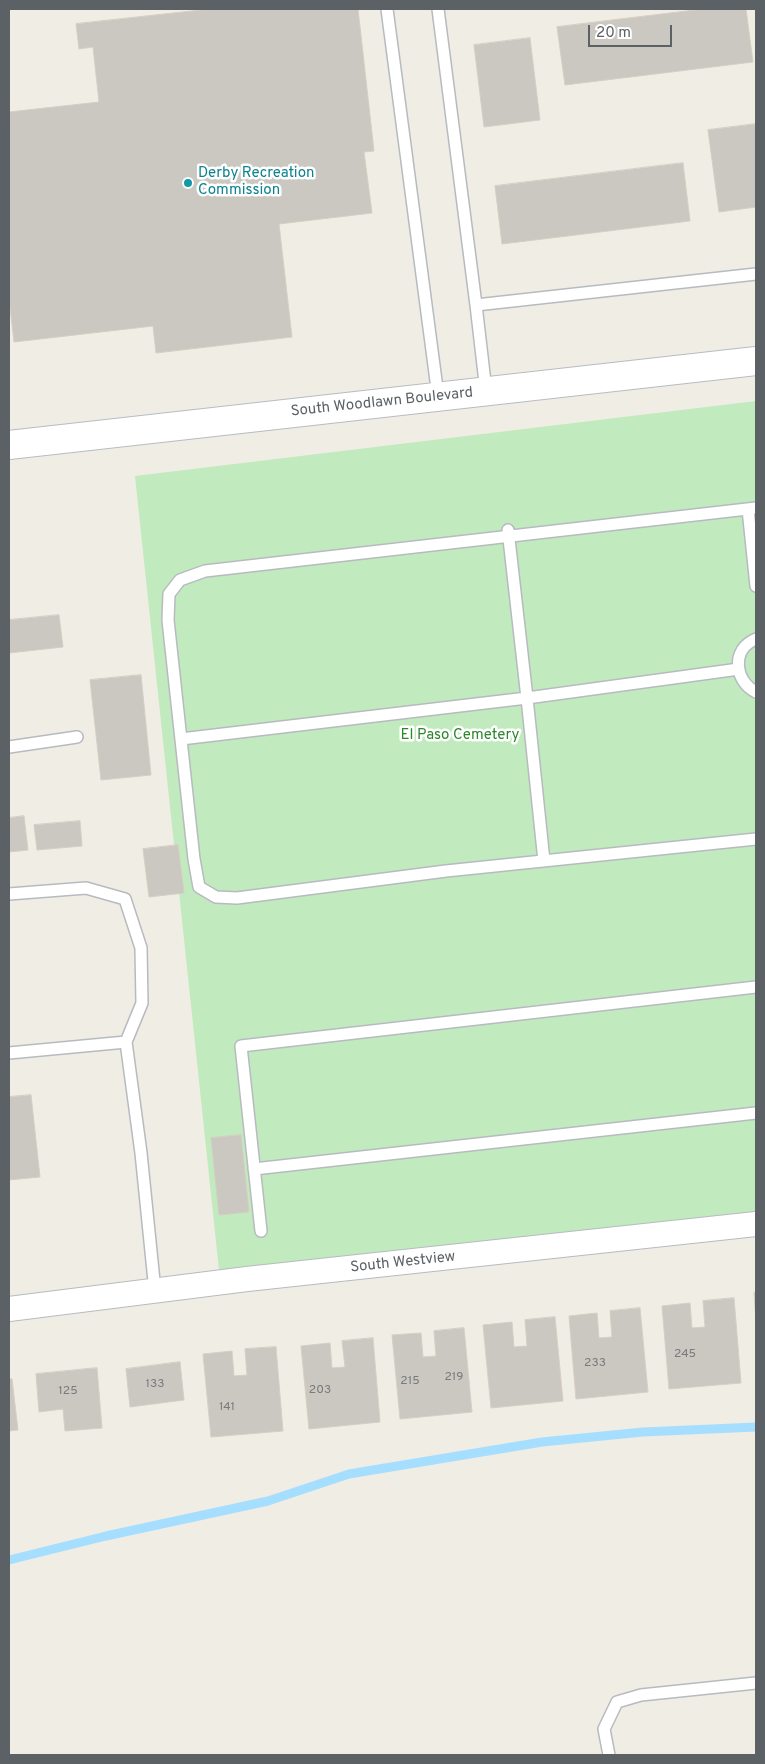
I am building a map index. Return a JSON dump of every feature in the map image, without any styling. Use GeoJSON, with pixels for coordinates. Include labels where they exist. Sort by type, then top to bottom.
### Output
{"type":"FeatureCollection","features":[{"type":"Feature","properties":{"kind":"street","name":"South Woodlawn Boulevard"},"geometry":{"type":"LineString","coordinates":[[9,445],[756,361]]}},
{"type":"Feature","properties":{"kind":"street","name":"South Westview"},"geometry":{"type":"LineString","coordinates":[[9,1309],[289,1275],[756,1224]]}},
{"type":"Feature","properties":{"kind":"lane"},"geometry":{"type":"LineString","coordinates":[[388,9],[438,396]]}},
{"type":"Feature","properties":{"kind":"lane"},"geometry":{"type":"LineString","coordinates":[[438,9],[486,391]]}},
{"type":"Feature","properties":{"kind":"lane"},"geometry":{"type":"LineString","coordinates":[[476,305],[756,274]]}},
{"type":"Feature","properties":{"kind":"lane"},"geometry":{"type":"LineString","coordinates":[[756,586],[752,508],[508,533],[205,571],[180,580],[169,594],[168,620],[194,859],[199,887],[216,896],[237,898],[446,871],[756,839]]}},
{"type":"Feature","properties":{"kind":"lane"},"geometry":{"type":"LineString","coordinates":[[508,533],[544,861]]}},
{"type":"Feature","properties":{"kind":"lane"},"geometry":{"type":"LineString","coordinates":[[756,639],[746,646],[740,654],[739,669],[743,681],[756,692]]}},
{"type":"Feature","properties":{"kind":"lane"},"geometry":{"type":"LineString","coordinates":[[181,739],[527,698],[739,669]]}},
{"type":"Feature","properties":{"kind":"lane"},"geometry":{"type":"LineString","coordinates":[[9,747],[77,737]]}},
{"type":"Feature","properties":{"kind":"lane"},"geometry":{"type":"LineString","coordinates":[[9,894],[86,888],[125,899],[141,948],[142,1003],[126,1042],[141,1153],[155,1291]]}},
{"type":"Feature","properties":{"kind":"lane"},"geometry":{"type":"LineString","coordinates":[[261,1232],[241,1046],[756,987]]}},
{"type":"Feature","properties":{"kind":"lane"},"geometry":{"type":"LineString","coordinates":[[9,1053],[126,1042]]}},
{"type":"Feature","properties":{"kind":"lane"},"geometry":{"type":"LineString","coordinates":[[254,1169],[756,1113]]}},
{"type":"Feature","properties":{"kind":"lane"},"geometry":{"type":"LineString","coordinates":[[609,1755],[604,1729],[617,1702],[641,1695],[756,1683]]}},
{"type":"Feature","properties":{"kind":"green space","name":"El Paso Cemetery"},"geometry":{"type":"Polygon","coordinates":[[[756,401],[756,1212],[219,1270],[135,476],[756,401]]]}},
{"type":"Feature","properties":{"kind":"building","name":"Derby Recreation Commission"},"geometry":{"type":"Polygon","coordinates":[[[210,9],[358,9],[374,151],[364,152],[372,213],[279,224],[292,337],[156,353],[153,326],[14,342],[9,298],[9,112],[99,102],[93,47],[79,49],[76,24],[210,9]]]}},
{"type":"Feature","properties":{"kind":"building"},"geometry":{"type":"Polygon","coordinates":[[[703,9],[746,9],[753,62],[565,85],[557,27],[703,9]]]}},
{"type":"Feature","properties":{"kind":"building"},"geometry":{"type":"Polygon","coordinates":[[[530,38],[540,120],[484,127],[474,45],[530,38]]]}},
{"type":"Feature","properties":{"kind":"building"},"geometry":{"type":"Polygon","coordinates":[[[756,124],[756,207],[719,212],[708,130],[756,124]]]}},
{"type":"Feature","properties":{"kind":"building"},"geometry":{"type":"Polygon","coordinates":[[[683,163],[690,221],[502,244],[495,186],[683,163]]]}},
{"type":"Feature","properties":{"kind":"building"},"geometry":{"type":"Polygon","coordinates":[[[59,615],[63,647],[9,653],[9,620],[59,615]]]}},
{"type":"Feature","properties":{"kind":"building"},"geometry":{"type":"Polygon","coordinates":[[[141,675],[151,775],[101,780],[90,680],[141,675]]]}},
{"type":"Feature","properties":{"kind":"building"},"geometry":{"type":"Polygon","coordinates":[[[24,816],[28,850],[9,852],[9,818],[24,816]]]}},
{"type":"Feature","properties":{"kind":"building"},"geometry":{"type":"Polygon","coordinates":[[[80,821],[82,846],[37,850],[34,825],[80,821]]]}},
{"type":"Feature","properties":{"kind":"building"},"geometry":{"type":"Polygon","coordinates":[[[178,845],[184,893],[149,897],[143,849],[178,845]]]}},
{"type":"Feature","properties":{"kind":"building"},"geometry":{"type":"Polygon","coordinates":[[[31,1095],[40,1177],[9,1180],[9,1097],[31,1095]]]}},
{"type":"Feature","properties":{"kind":"building"},"geometry":{"type":"Polygon","coordinates":[[[241,1135],[249,1212],[219,1215],[211,1138],[241,1135]]]}},
{"type":"Feature","properties":{"kind":"building"},"geometry":{"type":"Polygon","coordinates":[[[756,1292],[756,1322],[754,1293],[756,1292]]]}},
{"type":"Feature","properties":{"kind":"building"},"geometry":{"type":"Polygon","coordinates":[[[734,1298],[741,1383],[669,1389],[662,1306],[690,1303],[692,1328],[705,1327],[703,1301],[734,1298]]]}},
{"type":"Feature","properties":{"kind":"building"},"geometry":{"type":"Polygon","coordinates":[[[640,1308],[648,1392],[576,1399],[569,1316],[597,1313],[599,1338],[612,1337],[610,1311],[640,1308]]]}},
{"type":"Feature","properties":{"kind":"building"},"geometry":{"type":"Polygon","coordinates":[[[555,1317],[563,1401],[491,1408],[483,1325],[512,1322],[514,1347],[527,1346],[525,1320],[555,1317]]]}},
{"type":"Feature","properties":{"kind":"building"},"geometry":{"type":"Polygon","coordinates":[[[464,1328],[472,1412],[400,1419],[392,1335],[421,1333],[423,1357],[436,1356],[434,1331],[464,1328]]]}},
{"type":"Feature","properties":{"kind":"building"},"geometry":{"type":"Polygon","coordinates":[[[373,1338],[380,1422],[309,1429],[301,1346],[330,1343],[332,1368],[345,1367],[342,1341],[373,1338]]]}},
{"type":"Feature","properties":{"kind":"building"},"geometry":{"type":"Polygon","coordinates":[[[276,1347],[283,1431],[211,1437],[203,1354],[232,1351],[234,1376],[247,1375],[245,1349],[276,1347]]]}},
{"type":"Feature","properties":{"kind":"building"},"geometry":{"type":"Polygon","coordinates":[[[180,1362],[184,1400],[130,1407],[126,1369],[180,1362]]]}},
{"type":"Feature","properties":{"kind":"building"},"geometry":{"type":"Polygon","coordinates":[[[97,1368],[102,1428],[65,1431],[63,1409],[39,1412],[36,1374],[97,1368]]]}},
{"type":"Feature","properties":{"kind":"building"},"geometry":{"type":"Polygon","coordinates":[[[9,1379],[12,1379],[18,1430],[9,1431],[9,1379]]]}},
{"type":"Feature","properties":{"kind":"waterway"},"geometry":{"type":"LineString","coordinates":[[9,1560],[106,1536],[268,1501],[349,1474],[542,1442],[643,1432],[756,1427]]}},
{"type":"Feature","properties":{"kind":"place","name":"Derby Recreation Commission"},"geometry":{"type":"Point","coordinates":[188,183]}}]}
